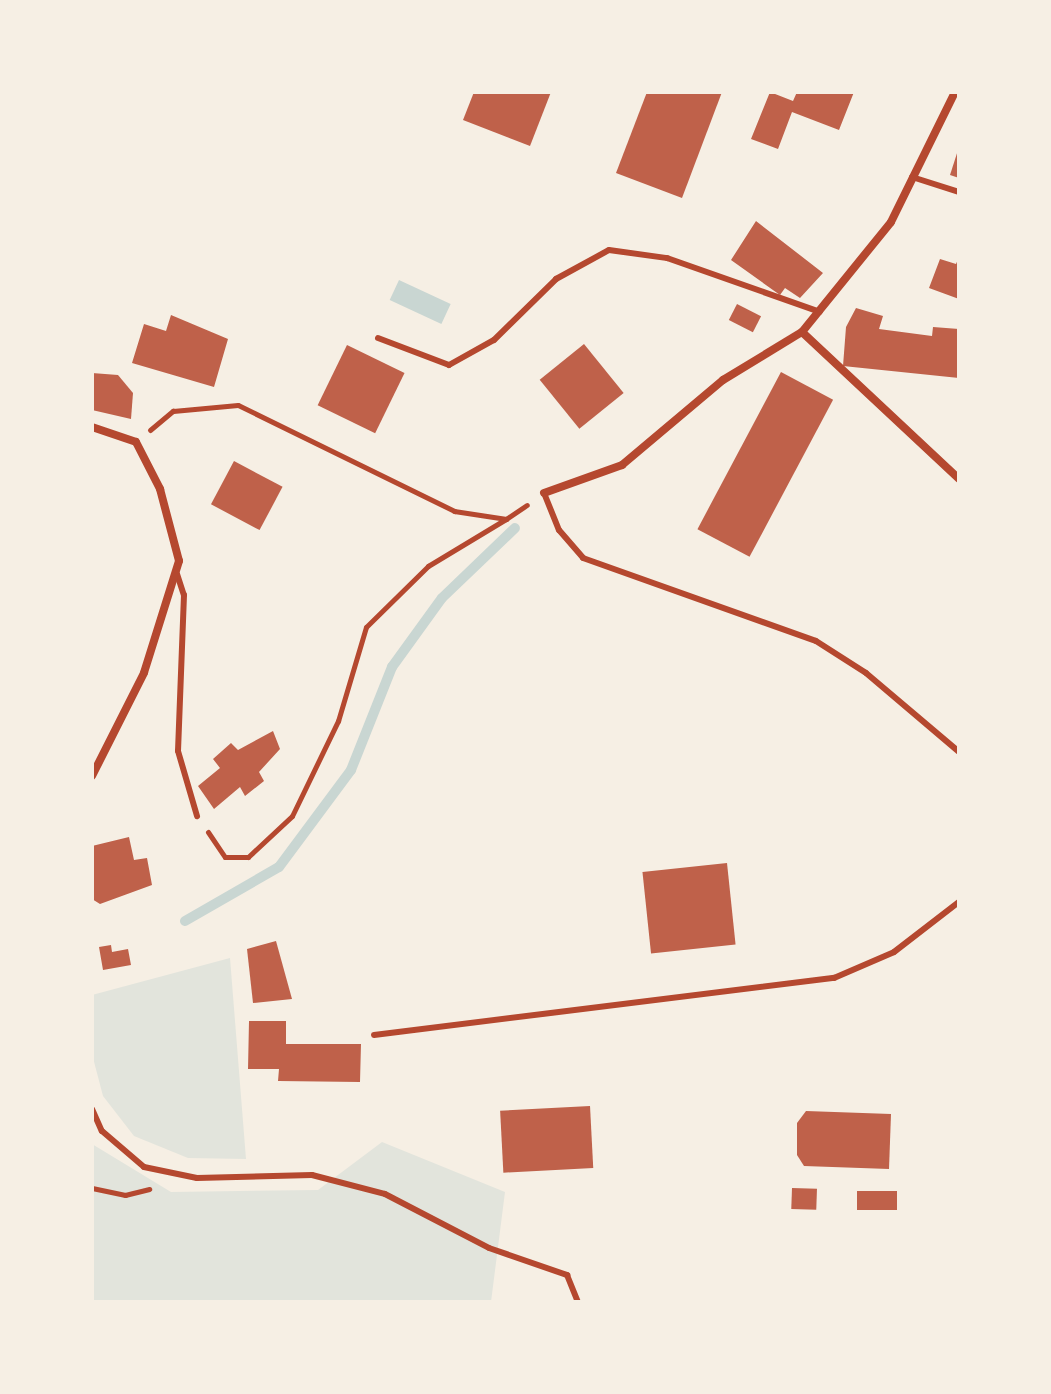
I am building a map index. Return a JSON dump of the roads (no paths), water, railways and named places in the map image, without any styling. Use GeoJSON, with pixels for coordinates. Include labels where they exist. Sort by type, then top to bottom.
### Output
{"type":"FeatureCollection","features":[{"type":"Feature","properties":{"kind":"street"},"geometry":{"type":"LineString","coordinates":[[544,493],[622,465],[723,380],[802,332],[891,222],[955,92]]}},
{"type":"Feature","properties":{"kind":"street"},"geometry":{"type":"LineString","coordinates":[[802,332],[959,479]]}},
{"type":"Feature","properties":{"kind":"street"},"geometry":{"type":"LineString","coordinates":[[92,427],[136,442],[160,489],[177,574],[144,673],[92,776]]}},
{"type":"Feature","properties":{"kind":"lane"},"geometry":{"type":"LineString","coordinates":[[912,177],[959,192]]}},
{"type":"Feature","properties":{"kind":"lane"},"geometry":{"type":"LineString","coordinates":[[378,338],[449,365],[494,340],[556,279],[609,250],[667,258],[820,312]]}},
{"type":"Feature","properties":{"kind":"lane"},"geometry":{"type":"LineString","coordinates":[[544,493],[559,530],[583,558],[816,641],[866,673],[959,752]]}},
{"type":"Feature","properties":{"kind":"lane"},"geometry":{"type":"LineString","coordinates":[[177,574],[184,595],[178,751],[197,816]]}},
{"type":"Feature","properties":{"kind":"lane"},"geometry":{"type":"LineString","coordinates":[[374,1035],[834,978],[894,952],[959,902]]}},
{"type":"Feature","properties":{"kind":"lane"},"geometry":{"type":"LineString","coordinates":[[92,1109],[102,1131],[144,1167],[197,1178],[312,1175],[385,1194],[489,1248],[567,1275],[578,1302]]}},
{"type":"Feature","properties":{"kind":"waterway"},"geometry":{"type":"LineString","coordinates":[[185,921],[279,867],[351,770],[392,667],[442,598],[515,528]]}}]}
